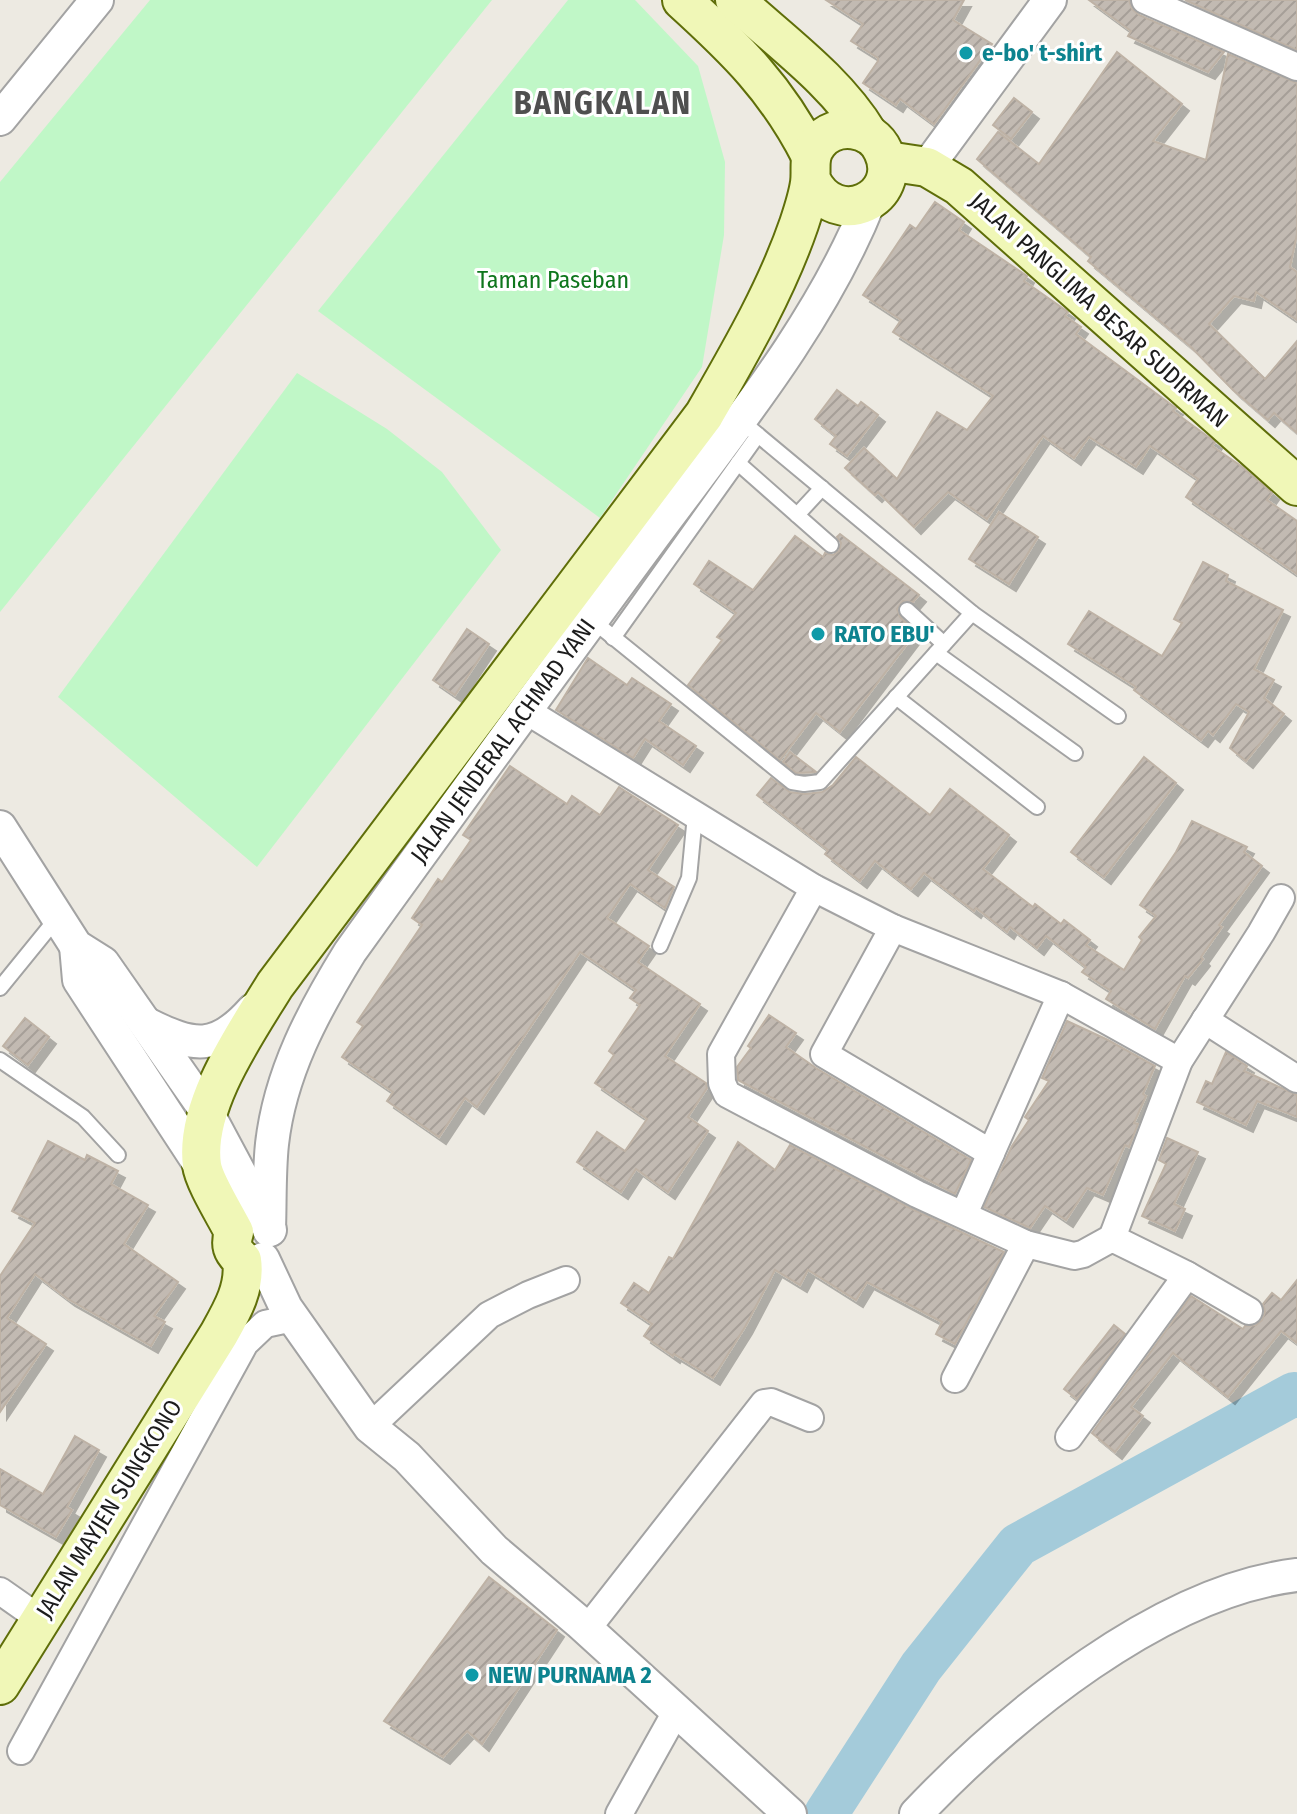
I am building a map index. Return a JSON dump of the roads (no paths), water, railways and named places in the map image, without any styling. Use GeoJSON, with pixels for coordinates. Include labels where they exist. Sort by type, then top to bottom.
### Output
{"type":"FeatureCollection","features":[{"type":"Feature","properties":{"kind":"main road"},"geometry":{"type":"LineString","coordinates":[[682,0],[763,79],[782,105],[811,168],[816,191],[834,205],[858,206],[869,202],[884,184],[878,148],[836,92],[735,0]]}},
{"type":"Feature","properties":{"kind":"main road"},"geometry":{"type":"LineString","coordinates":[[811,168],[823,137],[833,131],[856,129],[878,148]]}},
{"type":"Feature","properties":{"kind":"main road","name":"JALAN PANGLIMA BESAR SUDIRMAN"},"geometry":{"type":"LineString","coordinates":[[878,148],[927,167],[959,186],[1297,486]]}},
{"type":"Feature","properties":{"kind":"main road","name":"JALAN JENDERAL ACHMAD YANI"},"geometry":{"type":"LineString","coordinates":[[202,1168],[202,1139],[207,1112],[242,1039],[275,985],[704,415],[742,349],[788,252],[811,168]]}},
{"type":"Feature","properties":{"kind":"main road"},"geometry":{"type":"LineString","coordinates":[[202,1168],[252,1245]]}},
{"type":"Feature","properties":{"kind":"main road","name":"JALAN MAYJEN SUNGKONO"},"geometry":{"type":"LineString","coordinates":[[0,1685],[219,1334],[238,1296],[252,1245]]}},
{"type":"Feature","properties":{"kind":"street"},"geometry":{"type":"LineString","coordinates":[[0,119],[97,0]]}},
{"type":"Feature","properties":{"kind":"street"},"geometry":{"type":"LineString","coordinates":[[927,167],[1050,0]]}},
{"type":"Feature","properties":{"kind":"street"},"geometry":{"type":"LineString","coordinates":[[1145,0],[1297,67]]}},
{"type":"Feature","properties":{"kind":"street","name":"JALAN JENDERAL ACHMAD YANI"},"geometry":{"type":"LineString","coordinates":[[252,1245],[287,1077],[301,1038],[350,952],[525,710],[603,629],[749,427],[845,259],[869,202]]}},
{"type":"Feature","properties":{"kind":"street"},"geometry":{"type":"LineString","coordinates":[[525,710],[814,888],[893,928],[1061,995],[1179,1061]]}},
{"type":"Feature","properties":{"kind":"street"},"geometry":{"type":"LineString","coordinates":[[0,827],[76,946],[103,963],[207,1112],[252,1245],[293,1318],[370,1427],[407,1457],[494,1550],[587,1629],[790,1814]]}},
{"type":"Feature","properties":{"kind":"street"},"geometry":{"type":"LineString","coordinates":[[814,888],[721,1054],[720,1069],[725,1091],[796,1132],[917,1194],[1026,1244],[1074,1256],[1112,1238],[1179,1061],[1281,898]]}},
{"type":"Feature","properties":{"kind":"street"},"geometry":{"type":"LineString","coordinates":[[893,928],[824,1054],[991,1153]]}},
{"type":"Feature","properties":{"kind":"street"},"geometry":{"type":"LineString","coordinates":[[76,946],[79,980],[202,1168]]}},
{"type":"Feature","properties":{"kind":"street"},"geometry":{"type":"LineString","coordinates":[[147,1024],[179,1040],[209,1042],[228,1035],[275,985]]}},
{"type":"Feature","properties":{"kind":"street"},"geometry":{"type":"LineString","coordinates":[[964,1214],[1061,995]]}},
{"type":"Feature","properties":{"kind":"street"},"geometry":{"type":"LineString","coordinates":[[1205,1020],[1297,1079]]}},
{"type":"Feature","properties":{"kind":"street"},"geometry":{"type":"LineString","coordinates":[[1112,1238],[1187,1275],[1249,1311]]}},
{"type":"Feature","properties":{"kind":"street"},"geometry":{"type":"LineString","coordinates":[[955,1379],[1026,1244]]}},
{"type":"Feature","properties":{"kind":"street"},"geometry":{"type":"LineString","coordinates":[[1069,1437],[1187,1275]]}},
{"type":"Feature","properties":{"kind":"street"},"geometry":{"type":"LineString","coordinates":[[370,1427],[489,1315],[566,1280]]}},
{"type":"Feature","properties":{"kind":"street"},"geometry":{"type":"LineString","coordinates":[[21,1751],[245,1343],[265,1324],[293,1318]]}},
{"type":"Feature","properties":{"kind":"street"},"geometry":{"type":"LineString","coordinates":[[587,1629],[764,1403],[771,1402],[810,1418]]}},
{"type":"Feature","properties":{"kind":"street"},"geometry":{"type":"LineString","coordinates":[[925,1810],[976,1753],[1103,1653],[1217,1594],[1297,1575]]}},
{"type":"Feature","properties":{"kind":"street"},"geometry":{"type":"LineString","coordinates":[[0,1591],[40,1619]]}},
{"type":"Feature","properties":{"kind":"street"},"geometry":{"type":"LineString","coordinates":[[619,1814],[677,1710]]}},
{"type":"Feature","properties":{"kind":"lane"},"geometry":{"type":"LineString","coordinates":[[972,613],[820,782],[813,784],[792,782],[603,629],[738,463],[749,427],[972,613],[1118,716]]}},
{"type":"Feature","properties":{"kind":"lane"},"geometry":{"type":"LineString","coordinates":[[738,463],[831,545]]}},
{"type":"Feature","properties":{"kind":"lane"},"geometry":{"type":"LineString","coordinates":[[797,515],[822,488]]}},
{"type":"Feature","properties":{"kind":"lane"},"geometry":{"type":"LineString","coordinates":[[907,610],[940,648],[1075,753]]}},
{"type":"Feature","properties":{"kind":"lane"},"geometry":{"type":"LineString","coordinates":[[896,697],[1037,807]]}},
{"type":"Feature","properties":{"kind":"lane"},"geometry":{"type":"LineString","coordinates":[[660,946],[689,878],[695,815]]}},
{"type":"Feature","properties":{"kind":"lane"},"geometry":{"type":"LineString","coordinates":[[0,988],[58,918]]}},
{"type":"Feature","properties":{"kind":"lane"},"geometry":{"type":"LineString","coordinates":[[0,1060],[83,1117],[118,1155]]}},
{"type":"Feature","properties":{"kind":"waterway"},"geometry":{"type":"LineString","coordinates":[[826,1814],[921,1667],[1018,1545],[1294,1394],[1297,1396]]}},
{"type":"Feature","properties":{"kind":"place","name":"e-bo' t-shirt"},"geometry":{"type":"Point","coordinates":[966,53]}},
{"type":"Feature","properties":{"kind":"place","name":"RATO EBU'"},"geometry":{"type":"Point","coordinates":[818,634]}},
{"type":"Feature","properties":{"kind":"place","name":"NEW PURNAMA 2"},"geometry":{"type":"Point","coordinates":[472,1675]}},
{"type":"Feature","properties":{"kind":"district","name":"BANGKALAN"},"geometry":{"type":"Point","coordinates":[603,103]}},
{"type":"Feature","properties":{"kind":"park label","name":"Taman Paseban"},"geometry":{"type":"Point","coordinates":[553,280]}}]}
